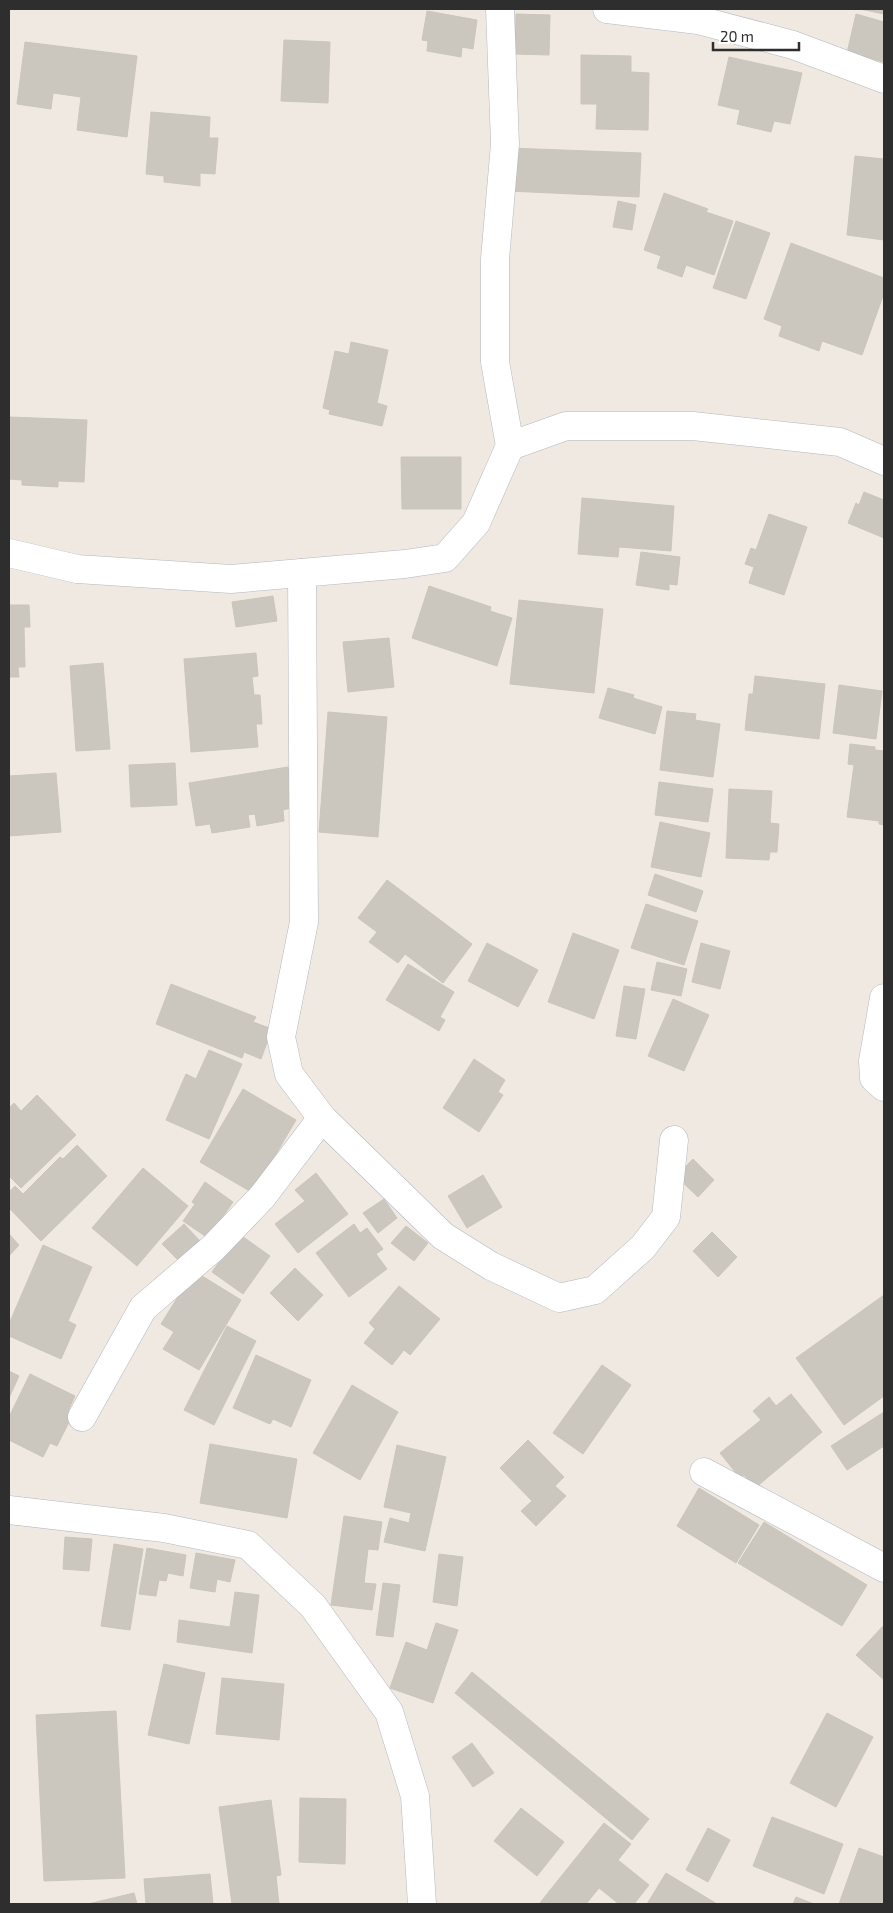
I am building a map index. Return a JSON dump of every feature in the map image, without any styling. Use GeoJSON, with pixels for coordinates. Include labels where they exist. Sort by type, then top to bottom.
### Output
{"type":"FeatureCollection","features":[{"type":"Feature","properties":{"kind":"street"},"geometry":{"type":"LineString","coordinates":[[9,552],[77,569],[231,578],[405,564],[445,558],[476,523],[510,446],[495,362],[495,259],[505,144],[500,9]]}},
{"type":"Feature","properties":{"kind":"street"},"geometry":{"type":"LineString","coordinates":[[607,9],[698,20],[793,45],[884,79]]}},
{"type":"Feature","properties":{"kind":"street"},"geometry":{"type":"LineString","coordinates":[[510,446],[566,426],[692,426],[840,442],[884,461]]}},
{"type":"Feature","properties":{"kind":"street"},"geometry":{"type":"LineString","coordinates":[[302,573],[304,922],[281,1037],[289,1074],[322,1118],[443,1236],[491,1266],[559,1298],[595,1290],[643,1246],[666,1217],[674,1140]]}},
{"type":"Feature","properties":{"kind":"street"},"geometry":{"type":"LineString","coordinates":[[884,998],[873,1062],[874,1078],[884,1087]]}},
{"type":"Feature","properties":{"kind":"street"},"geometry":{"type":"LineString","coordinates":[[82,1418],[143,1308],[212,1248],[262,1198],[322,1118]]}},
{"type":"Feature","properties":{"kind":"street"},"geometry":{"type":"LineString","coordinates":[[704,1472],[884,1568]]}},
{"type":"Feature","properties":{"kind":"street"},"geometry":{"type":"LineString","coordinates":[[9,1510],[164,1528],[248,1545],[314,1606],[389,1712],[416,1796],[422,1904]]}},
{"type":"Feature","properties":{"kind":"building"},"geometry":{"type":"Polygon","coordinates":[[[860,9],[884,9],[884,14],[860,9]]]}},
{"type":"Feature","properties":{"kind":"building"},"geometry":{"type":"Polygon","coordinates":[[[427,11],[477,20],[473,49],[462,47],[461,57],[427,51],[428,41],[422,40],[427,11]]]}},
{"type":"Feature","properties":{"kind":"building"},"geometry":{"type":"Polygon","coordinates":[[[516,14],[550,15],[549,55],[515,54],[516,14]]]}},
{"type":"Feature","properties":{"kind":"building"},"geometry":{"type":"Polygon","coordinates":[[[856,14],[884,22],[884,62],[847,53],[856,14]]]}},
{"type":"Feature","properties":{"kind":"building"},"geometry":{"type":"Polygon","coordinates":[[[284,40],[330,42],[328,103],[281,101],[284,40]]]}},
{"type":"Feature","properties":{"kind":"building"},"geometry":{"type":"Polygon","coordinates":[[[25,42],[137,56],[127,137],[77,130],[81,97],[53,93],[51,109],[17,104],[25,42]]]}},
{"type":"Feature","properties":{"kind":"building"},"geometry":{"type":"Polygon","coordinates":[[[581,55],[631,56],[631,72],[649,73],[648,130],[596,129],[597,104],[581,104],[581,55]]]}},
{"type":"Feature","properties":{"kind":"building"},"geometry":{"type":"Polygon","coordinates":[[[729,57],[802,73],[790,124],[774,121],[771,132],[737,124],[740,110],[718,105],[729,57]]]}},
{"type":"Feature","properties":{"kind":"building"},"geometry":{"type":"Polygon","coordinates":[[[151,112],[210,117],[209,138],[218,138],[215,174],[200,173],[200,186],[164,182],[164,176],[146,174],[151,112]]]}},
{"type":"Feature","properties":{"kind":"building"},"geometry":{"type":"Polygon","coordinates":[[[510,148],[641,153],[639,197],[508,191],[510,148]]]}},
{"type":"Feature","properties":{"kind":"building"},"geometry":{"type":"Polygon","coordinates":[[[855,156],[884,159],[884,240],[847,235],[855,156]]]}},
{"type":"Feature","properties":{"kind":"building"},"geometry":{"type":"Polygon","coordinates":[[[664,193],[708,209],[706,212],[733,221],[714,275],[686,265],[682,277],[657,268],[661,256],[644,250],[664,193]]]}},
{"type":"Feature","properties":{"kind":"building"},"geometry":{"type":"Polygon","coordinates":[[[618,201],[636,205],[632,230],[613,227],[618,201]]]}},
{"type":"Feature","properties":{"kind":"building"},"geometry":{"type":"Polygon","coordinates":[[[736,221],[770,233],[746,299],[713,288],[736,221]]]}},
{"type":"Feature","properties":{"kind":"building"},"geometry":{"type":"Polygon","coordinates":[[[791,243],[884,278],[884,293],[862,355],[822,341],[819,351],[779,336],[782,326],[764,319],[791,243]]]}},
{"type":"Feature","properties":{"kind":"building"},"geometry":{"type":"Polygon","coordinates":[[[351,342],[388,350],[377,403],[387,406],[382,426],[329,414],[330,410],[323,408],[335,351],[349,354],[351,342]]]}},
{"type":"Feature","properties":{"kind":"building"},"geometry":{"type":"Polygon","coordinates":[[[9,417],[87,420],[84,482],[58,481],[58,487],[22,485],[22,480],[9,479],[9,417]]]}},
{"type":"Feature","properties":{"kind":"building"},"geometry":{"type":"Polygon","coordinates":[[[401,457],[461,457],[461,509],[402,509],[401,457]]]}},
{"type":"Feature","properties":{"kind":"building"},"geometry":{"type":"Polygon","coordinates":[[[864,492],[884,500],[884,538],[848,523],[856,503],[859,505],[864,492]]]}},
{"type":"Feature","properties":{"kind":"building"},"geometry":{"type":"Polygon","coordinates":[[[582,498],[674,506],[671,551],[619,547],[618,557],[578,554],[582,498]]]}},
{"type":"Feature","properties":{"kind":"building"},"geometry":{"type":"Polygon","coordinates":[[[769,514],[807,527],[784,595],[749,583],[754,567],[745,564],[751,548],[756,550],[769,514]]]}},
{"type":"Feature","properties":{"kind":"building"},"geometry":{"type":"Polygon","coordinates":[[[641,552],[680,557],[677,585],[669,584],[669,590],[636,585],[641,552]]]}},
{"type":"Feature","properties":{"kind":"building"},"geometry":{"type":"Polygon","coordinates":[[[429,586],[491,607],[490,611],[512,618],[497,666],[412,638],[429,586]]]}},
{"type":"Feature","properties":{"kind":"building"},"geometry":{"type":"Polygon","coordinates":[[[273,596],[277,621],[236,627],[232,602],[273,596]]]}},
{"type":"Feature","properties":{"kind":"building"},"geometry":{"type":"Polygon","coordinates":[[[519,600],[603,609],[594,693],[510,684],[519,600]]]}},
{"type":"Feature","properties":{"kind":"building"},"geometry":{"type":"Polygon","coordinates":[[[9,605],[29,605],[30,627],[24,627],[25,667],[18,667],[19,677],[9,677],[9,605]]]}},
{"type":"Feature","properties":{"kind":"building"},"geometry":{"type":"Polygon","coordinates":[[[389,638],[394,687],[348,692],[343,642],[389,638]]]}},
{"type":"Feature","properties":{"kind":"building"},"geometry":{"type":"Polygon","coordinates":[[[256,653],[258,676],[252,677],[254,695],[260,695],[262,724],[256,724],[258,747],[191,752],[184,659],[256,653]]]}},
{"type":"Feature","properties":{"kind":"building"},"geometry":{"type":"Polygon","coordinates":[[[103,663],[110,749],[76,751],[70,666],[103,663]]]}},
{"type":"Feature","properties":{"kind":"building"},"geometry":{"type":"Polygon","coordinates":[[[755,676],[825,684],[819,739],[745,730],[749,694],[753,694],[755,676]]]}},
{"type":"Feature","properties":{"kind":"building"},"geometry":{"type":"Polygon","coordinates":[[[839,685],[882,691],[876,739],[833,733],[839,685]]]}},
{"type":"Feature","properties":{"kind":"building"},"geometry":{"type":"Polygon","coordinates":[[[608,688],[634,695],[633,698],[662,707],[655,734],[599,718],[608,688]]]}},
{"type":"Feature","properties":{"kind":"building"},"geometry":{"type":"Polygon","coordinates":[[[667,711],[696,714],[695,720],[720,724],[713,777],[660,770],[667,711]]]}},
{"type":"Feature","properties":{"kind":"building"},"geometry":{"type":"Polygon","coordinates":[[[328,712],[387,717],[378,837],[319,832],[328,712]]]}},
{"type":"Feature","properties":{"kind":"building"},"geometry":{"type":"Polygon","coordinates":[[[850,744],[875,747],[875,750],[884,751],[884,825],[879,824],[879,821],[847,817],[854,765],[848,764],[850,744]]]}},
{"type":"Feature","properties":{"kind":"building"},"geometry":{"type":"Polygon","coordinates":[[[175,763],[177,805],[131,807],[129,765],[175,763]]]}},
{"type":"Feature","properties":{"kind":"building"},"geometry":{"type":"Polygon","coordinates":[[[288,767],[295,807],[283,810],[284,821],[257,826],[255,814],[248,815],[250,827],[212,833],[210,824],[196,826],[189,783],[288,767]]]}},
{"type":"Feature","properties":{"kind":"building"},"geometry":{"type":"Polygon","coordinates":[[[56,773],[61,832],[9,836],[9,776],[56,773]]]}},
{"type":"Feature","properties":{"kind":"building"},"geometry":{"type":"Polygon","coordinates":[[[659,782],[713,789],[708,822],[655,815],[659,782]]]}},
{"type":"Feature","properties":{"kind":"building"},"geometry":{"type":"Polygon","coordinates":[[[729,789],[772,791],[770,823],[779,824],[777,852],[770,852],[769,860],[726,858],[729,789]]]}},
{"type":"Feature","properties":{"kind":"building"},"geometry":{"type":"Polygon","coordinates":[[[660,822],[710,833],[701,877],[651,867],[660,822]]]}},
{"type":"Feature","properties":{"kind":"building"},"geometry":{"type":"Polygon","coordinates":[[[655,874],[703,891],[696,912],[648,895],[655,874]]]}},
{"type":"Feature","properties":{"kind":"building"},"geometry":{"type":"Polygon","coordinates":[[[387,880],[472,944],[443,983],[405,954],[398,963],[369,942],[377,932],[358,918],[387,880]]]}},
{"type":"Feature","properties":{"kind":"building"},"geometry":{"type":"Polygon","coordinates":[[[646,904],[698,921],[684,965],[631,948],[646,904]]]}},
{"type":"Feature","properties":{"kind":"building"},"geometry":{"type":"Polygon","coordinates":[[[573,933],[619,950],[594,1019],[548,1002],[573,933]]]}},
{"type":"Feature","properties":{"kind":"building"},"geometry":{"type":"Polygon","coordinates":[[[487,943],[538,970],[518,1007],[468,981],[487,943]]]}},
{"type":"Feature","properties":{"kind":"building"},"geometry":{"type":"Polygon","coordinates":[[[701,943],[730,951],[720,989],[692,982],[701,943]]]}},
{"type":"Feature","properties":{"kind":"building"},"geometry":{"type":"Polygon","coordinates":[[[657,962],[687,969],[681,996],[651,990],[657,962]]]}},
{"type":"Feature","properties":{"kind":"building"},"geometry":{"type":"Polygon","coordinates":[[[408,964],[454,992],[440,1017],[445,1020],[439,1031],[386,1000],[408,964]]]}},
{"type":"Feature","properties":{"kind":"building"},"geometry":{"type":"Polygon","coordinates":[[[171,984],[256,1017],[253,1022],[272,1029],[261,1059],[244,1052],[242,1058],[156,1024],[171,984]]]}},
{"type":"Feature","properties":{"kind":"building"},"geometry":{"type":"Polygon","coordinates":[[[624,986],[645,989],[636,1039],[616,1036],[624,986]]]}},
{"type":"Feature","properties":{"kind":"building"},"geometry":{"type":"Polygon","coordinates":[[[673,999],[709,1015],[684,1071],[648,1056],[673,999]]]}},
{"type":"Feature","properties":{"kind":"building"},"geometry":{"type":"Polygon","coordinates":[[[209,1050],[242,1064],[209,1139],[166,1120],[186,1074],[196,1079],[209,1050]]]}},
{"type":"Feature","properties":{"kind":"building"},"geometry":{"type":"Polygon","coordinates":[[[474,1059],[505,1080],[498,1092],[503,1095],[479,1132],[443,1108],[474,1059]]]}},
{"type":"Feature","properties":{"kind":"building"},"geometry":{"type":"Polygon","coordinates":[[[243,1089],[296,1120],[253,1193],[200,1162],[243,1089]]]}},
{"type":"Feature","properties":{"kind":"building"},"geometry":{"type":"Polygon","coordinates":[[[37,1095],[76,1135],[21,1188],[9,1176],[9,1108],[14,1103],[21,1111],[37,1095]]]}},
{"type":"Feature","properties":{"kind":"building"},"geometry":{"type":"Polygon","coordinates":[[[77,1145],[107,1176],[41,1241],[9,1208],[9,1192],[15,1186],[23,1194],[60,1157],[63,1159],[77,1145]]]}},
{"type":"Feature","properties":{"kind":"building"},"geometry":{"type":"Polygon","coordinates":[[[693,1159],[714,1180],[698,1197],[676,1176],[693,1159]]]}},
{"type":"Feature","properties":{"kind":"building"},"geometry":{"type":"Polygon","coordinates":[[[143,1168],[188,1206],[137,1266],[92,1228],[143,1168]]]}},
{"type":"Feature","properties":{"kind":"building"},"geometry":{"type":"Polygon","coordinates":[[[316,1173],[348,1214],[298,1253],[275,1224],[305,1201],[295,1190],[316,1173]]]}},
{"type":"Feature","properties":{"kind":"building"},"geometry":{"type":"Polygon","coordinates":[[[483,1175],[502,1207],[467,1228],[448,1196],[483,1175]]]}},
{"type":"Feature","properties":{"kind":"building"},"geometry":{"type":"Polygon","coordinates":[[[205,1182],[233,1202],[208,1238],[183,1221],[195,1204],[192,1202],[205,1182]]]}},
{"type":"Feature","properties":{"kind":"building"},"geometry":{"type":"Polygon","coordinates":[[[384,1199],[397,1218],[378,1233],[363,1213],[384,1199]]]}},
{"type":"Feature","properties":{"kind":"building"},"geometry":{"type":"Polygon","coordinates":[[[184,1224],[200,1241],[179,1261],[162,1244],[184,1224]]]}},
{"type":"Feature","properties":{"kind":"building"},"geometry":{"type":"Polygon","coordinates":[[[354,1224],[360,1233],[367,1228],[383,1249],[376,1254],[387,1269],[349,1297],[316,1253],[354,1224]]]}},
{"type":"Feature","properties":{"kind":"building"},"geometry":{"type":"Polygon","coordinates":[[[406,1226],[428,1243],[414,1261],[391,1243],[406,1226]]]}},
{"type":"Feature","properties":{"kind":"building"},"geometry":{"type":"Polygon","coordinates":[[[712,1232],[737,1257],[718,1277],[693,1251],[712,1232]]]}},
{"type":"Feature","properties":{"kind":"building"},"geometry":{"type":"Polygon","coordinates":[[[9,1234],[19,1245],[9,1256],[9,1234]]]}},
{"type":"Feature","properties":{"kind":"building"},"geometry":{"type":"Polygon","coordinates":[[[239,1234],[270,1256],[243,1294],[212,1272],[239,1234]]]}},
{"type":"Feature","properties":{"kind":"building"},"geometry":{"type":"Polygon","coordinates":[[[43,1245],[92,1267],[68,1321],[76,1325],[61,1359],[9,1336],[9,1324],[43,1245]]]}},
{"type":"Feature","properties":{"kind":"building"},"geometry":{"type":"Polygon","coordinates":[[[295,1268],[323,1295],[298,1321],[270,1293],[295,1268]]]}},
{"type":"Feature","properties":{"kind":"building"},"geometry":{"type":"Polygon","coordinates":[[[194,1271],[241,1300],[199,1370],[163,1349],[174,1332],[161,1324],[194,1271]]]}},
{"type":"Feature","properties":{"kind":"building"},"geometry":{"type":"Polygon","coordinates":[[[399,1286],[440,1319],[410,1355],[404,1350],[392,1365],[364,1343],[375,1329],[369,1323],[399,1286]]]}},
{"type":"Feature","properties":{"kind":"building"},"geometry":{"type":"Polygon","coordinates":[[[884,1295],[884,1396],[844,1425],[796,1358],[884,1295]]]}},
{"type":"Feature","properties":{"kind":"building"},"geometry":{"type":"Polygon","coordinates":[[[227,1326],[256,1341],[214,1425],[184,1410],[227,1326]]]}},
{"type":"Feature","properties":{"kind":"building"},"geometry":{"type":"Polygon","coordinates":[[[256,1355],[311,1380],[291,1427],[273,1419],[270,1424],[233,1408],[256,1355]]]}},
{"type":"Feature","properties":{"kind":"building"},"geometry":{"type":"Polygon","coordinates":[[[602,1365],[631,1385],[583,1454],[553,1433],[602,1365]]]}},
{"type":"Feature","properties":{"kind":"building"},"geometry":{"type":"Polygon","coordinates":[[[9,1371],[19,1376],[9,1398],[9,1371]]]}},
{"type":"Feature","properties":{"kind":"building"},"geometry":{"type":"Polygon","coordinates":[[[30,1374],[75,1396],[68,1411],[73,1414],[57,1446],[50,1443],[43,1457],[9,1440],[9,1417],[30,1374]]]}},
{"type":"Feature","properties":{"kind":"building"},"geometry":{"type":"Polygon","coordinates":[[[352,1385],[398,1412],[360,1480],[313,1453],[352,1385]]]}},
{"type":"Feature","properties":{"kind":"building"},"geometry":{"type":"Polygon","coordinates":[[[791,1394],[822,1432],[755,1488],[744,1475],[740,1478],[720,1453],[761,1420],[753,1411],[769,1397],[776,1406],[791,1394]]]}},
{"type":"Feature","properties":{"kind":"building"},"geometry":{"type":"Polygon","coordinates":[[[884,1412],[884,1446],[847,1470],[831,1446],[884,1412]]]}},
{"type":"Feature","properties":{"kind":"building"},"geometry":{"type":"Polygon","coordinates":[[[528,1440],[564,1477],[555,1486],[566,1496],[536,1526],[521,1511],[532,1501],[500,1468],[528,1440]]]}},
{"type":"Feature","properties":{"kind":"building"},"geometry":{"type":"Polygon","coordinates":[[[210,1444],[297,1459],[287,1518],[200,1503],[210,1444]]]}},
{"type":"Feature","properties":{"kind":"building"},"geometry":{"type":"Polygon","coordinates":[[[397,1445],[446,1457],[425,1551],[384,1542],[390,1518],[409,1523],[411,1513],[384,1507],[397,1445]]]}},
{"type":"Feature","properties":{"kind":"building"},"geometry":{"type":"Polygon","coordinates":[[[699,1488],[759,1525],[736,1563],[677,1526],[699,1488]]]}},
{"type":"Feature","properties":{"kind":"building"},"geometry":{"type":"Polygon","coordinates":[[[344,1516],[382,1522],[378,1550],[368,1549],[364,1583],[376,1584],[372,1610],[331,1605],[344,1516]]]}},
{"type":"Feature","properties":{"kind":"building"},"geometry":{"type":"Polygon","coordinates":[[[764,1522],[867,1585],[842,1626],[738,1563],[764,1522]]]}},
{"type":"Feature","properties":{"kind":"building"},"geometry":{"type":"Polygon","coordinates":[[[65,1537],[92,1539],[89,1571],[63,1569],[65,1537]]]}},
{"type":"Feature","properties":{"kind":"building"},"geometry":{"type":"Polygon","coordinates":[[[114,1544],[143,1549],[130,1630],[101,1626],[114,1544]]]}},
{"type":"Feature","properties":{"kind":"building"},"geometry":{"type":"Polygon","coordinates":[[[147,1548],[186,1555],[183,1576],[168,1573],[166,1581],[159,1580],[156,1596],[139,1594],[147,1548]]]}},
{"type":"Feature","properties":{"kind":"building"},"geometry":{"type":"Polygon","coordinates":[[[196,1553],[235,1560],[230,1582],[217,1579],[215,1592],[190,1588],[196,1553]]]}},
{"type":"Feature","properties":{"kind":"building"},"geometry":{"type":"Polygon","coordinates":[[[439,1554],[463,1557],[457,1606],[433,1602],[439,1554]]]}},
{"type":"Feature","properties":{"kind":"building"},"geometry":{"type":"Polygon","coordinates":[[[383,1583],[400,1585],[393,1637],[376,1635],[383,1583]]]}},
{"type":"Feature","properties":{"kind":"building"},"geometry":{"type":"Polygon","coordinates":[[[235,1592],[259,1595],[252,1653],[177,1642],[179,1620],[230,1627],[235,1592]]]}},
{"type":"Feature","properties":{"kind":"building"},"geometry":{"type":"Polygon","coordinates":[[[436,1623],[458,1630],[433,1703],[390,1688],[406,1642],[427,1650],[436,1623]]]}},
{"type":"Feature","properties":{"kind":"building"},"geometry":{"type":"Polygon","coordinates":[[[884,1625],[884,1680],[856,1655],[884,1625]]]}},
{"type":"Feature","properties":{"kind":"building"},"geometry":{"type":"Polygon","coordinates":[[[164,1664],[205,1673],[189,1744],[148,1735],[164,1664]]]}},
{"type":"Feature","properties":{"kind":"building"},"geometry":{"type":"Polygon","coordinates":[[[472,1672],[649,1819],[632,1840],[455,1693],[472,1672]]]}},
{"type":"Feature","properties":{"kind":"building"},"geometry":{"type":"Polygon","coordinates":[[[222,1678],[284,1684],[279,1740],[216,1734],[222,1678]]]}},
{"type":"Feature","properties":{"kind":"building"},"geometry":{"type":"Polygon","coordinates":[[[116,1711],[125,1878],[44,1881],[36,1715],[116,1711]]]}},
{"type":"Feature","properties":{"kind":"building"},"geometry":{"type":"Polygon","coordinates":[[[827,1713],[873,1737],[836,1807],[790,1783],[827,1713]]]}},
{"type":"Feature","properties":{"kind":"building"},"geometry":{"type":"Polygon","coordinates":[[[472,1743],[494,1773],[473,1787],[452,1757],[472,1743]]]}},
{"type":"Feature","properties":{"kind":"building"},"geometry":{"type":"Polygon","coordinates":[[[300,1798],[346,1799],[345,1864],[299,1862],[300,1798]]]}},
{"type":"Feature","properties":{"kind":"building"},"geometry":{"type":"Polygon","coordinates":[[[271,1800],[281,1875],[276,1876],[279,1904],[232,1904],[219,1807],[271,1800]]]}},
{"type":"Feature","properties":{"kind":"building"},"geometry":{"type":"Polygon","coordinates":[[[521,1808],[564,1842],[537,1876],[494,1841],[521,1808]]]}},
{"type":"Feature","properties":{"kind":"building"},"geometry":{"type":"Polygon","coordinates":[[[772,1817],[843,1844],[824,1894],[753,1866],[772,1817]]]}},
{"type":"Feature","properties":{"kind":"building"},"geometry":{"type":"Polygon","coordinates":[[[604,1823],[631,1844],[618,1860],[649,1885],[634,1904],[619,1904],[599,1888],[586,1904],[539,1904],[604,1823]]]}},
{"type":"Feature","properties":{"kind":"building"},"geometry":{"type":"Polygon","coordinates":[[[708,1828],[730,1840],[708,1882],[686,1870],[708,1828]]]}},
{"type":"Feature","properties":{"kind":"building"},"geometry":{"type":"Polygon","coordinates":[[[859,1848],[884,1857],[884,1904],[839,1904],[859,1848]]]}},
{"type":"Feature","properties":{"kind":"building"},"geometry":{"type":"Polygon","coordinates":[[[666,1873],[717,1904],[647,1904],[666,1873]]]}},
{"type":"Feature","properties":{"kind":"building"},"geometry":{"type":"Polygon","coordinates":[[[210,1874],[213,1904],[146,1904],[144,1879],[210,1874]]]}},
{"type":"Feature","properties":{"kind":"building"},"geometry":{"type":"Polygon","coordinates":[[[134,1893],[137,1904],[88,1904],[134,1893]]]}},
{"type":"Feature","properties":{"kind":"building"},"geometry":{"type":"Polygon","coordinates":[[[796,1897],[814,1904],[793,1904],[796,1897]]]}}]}
